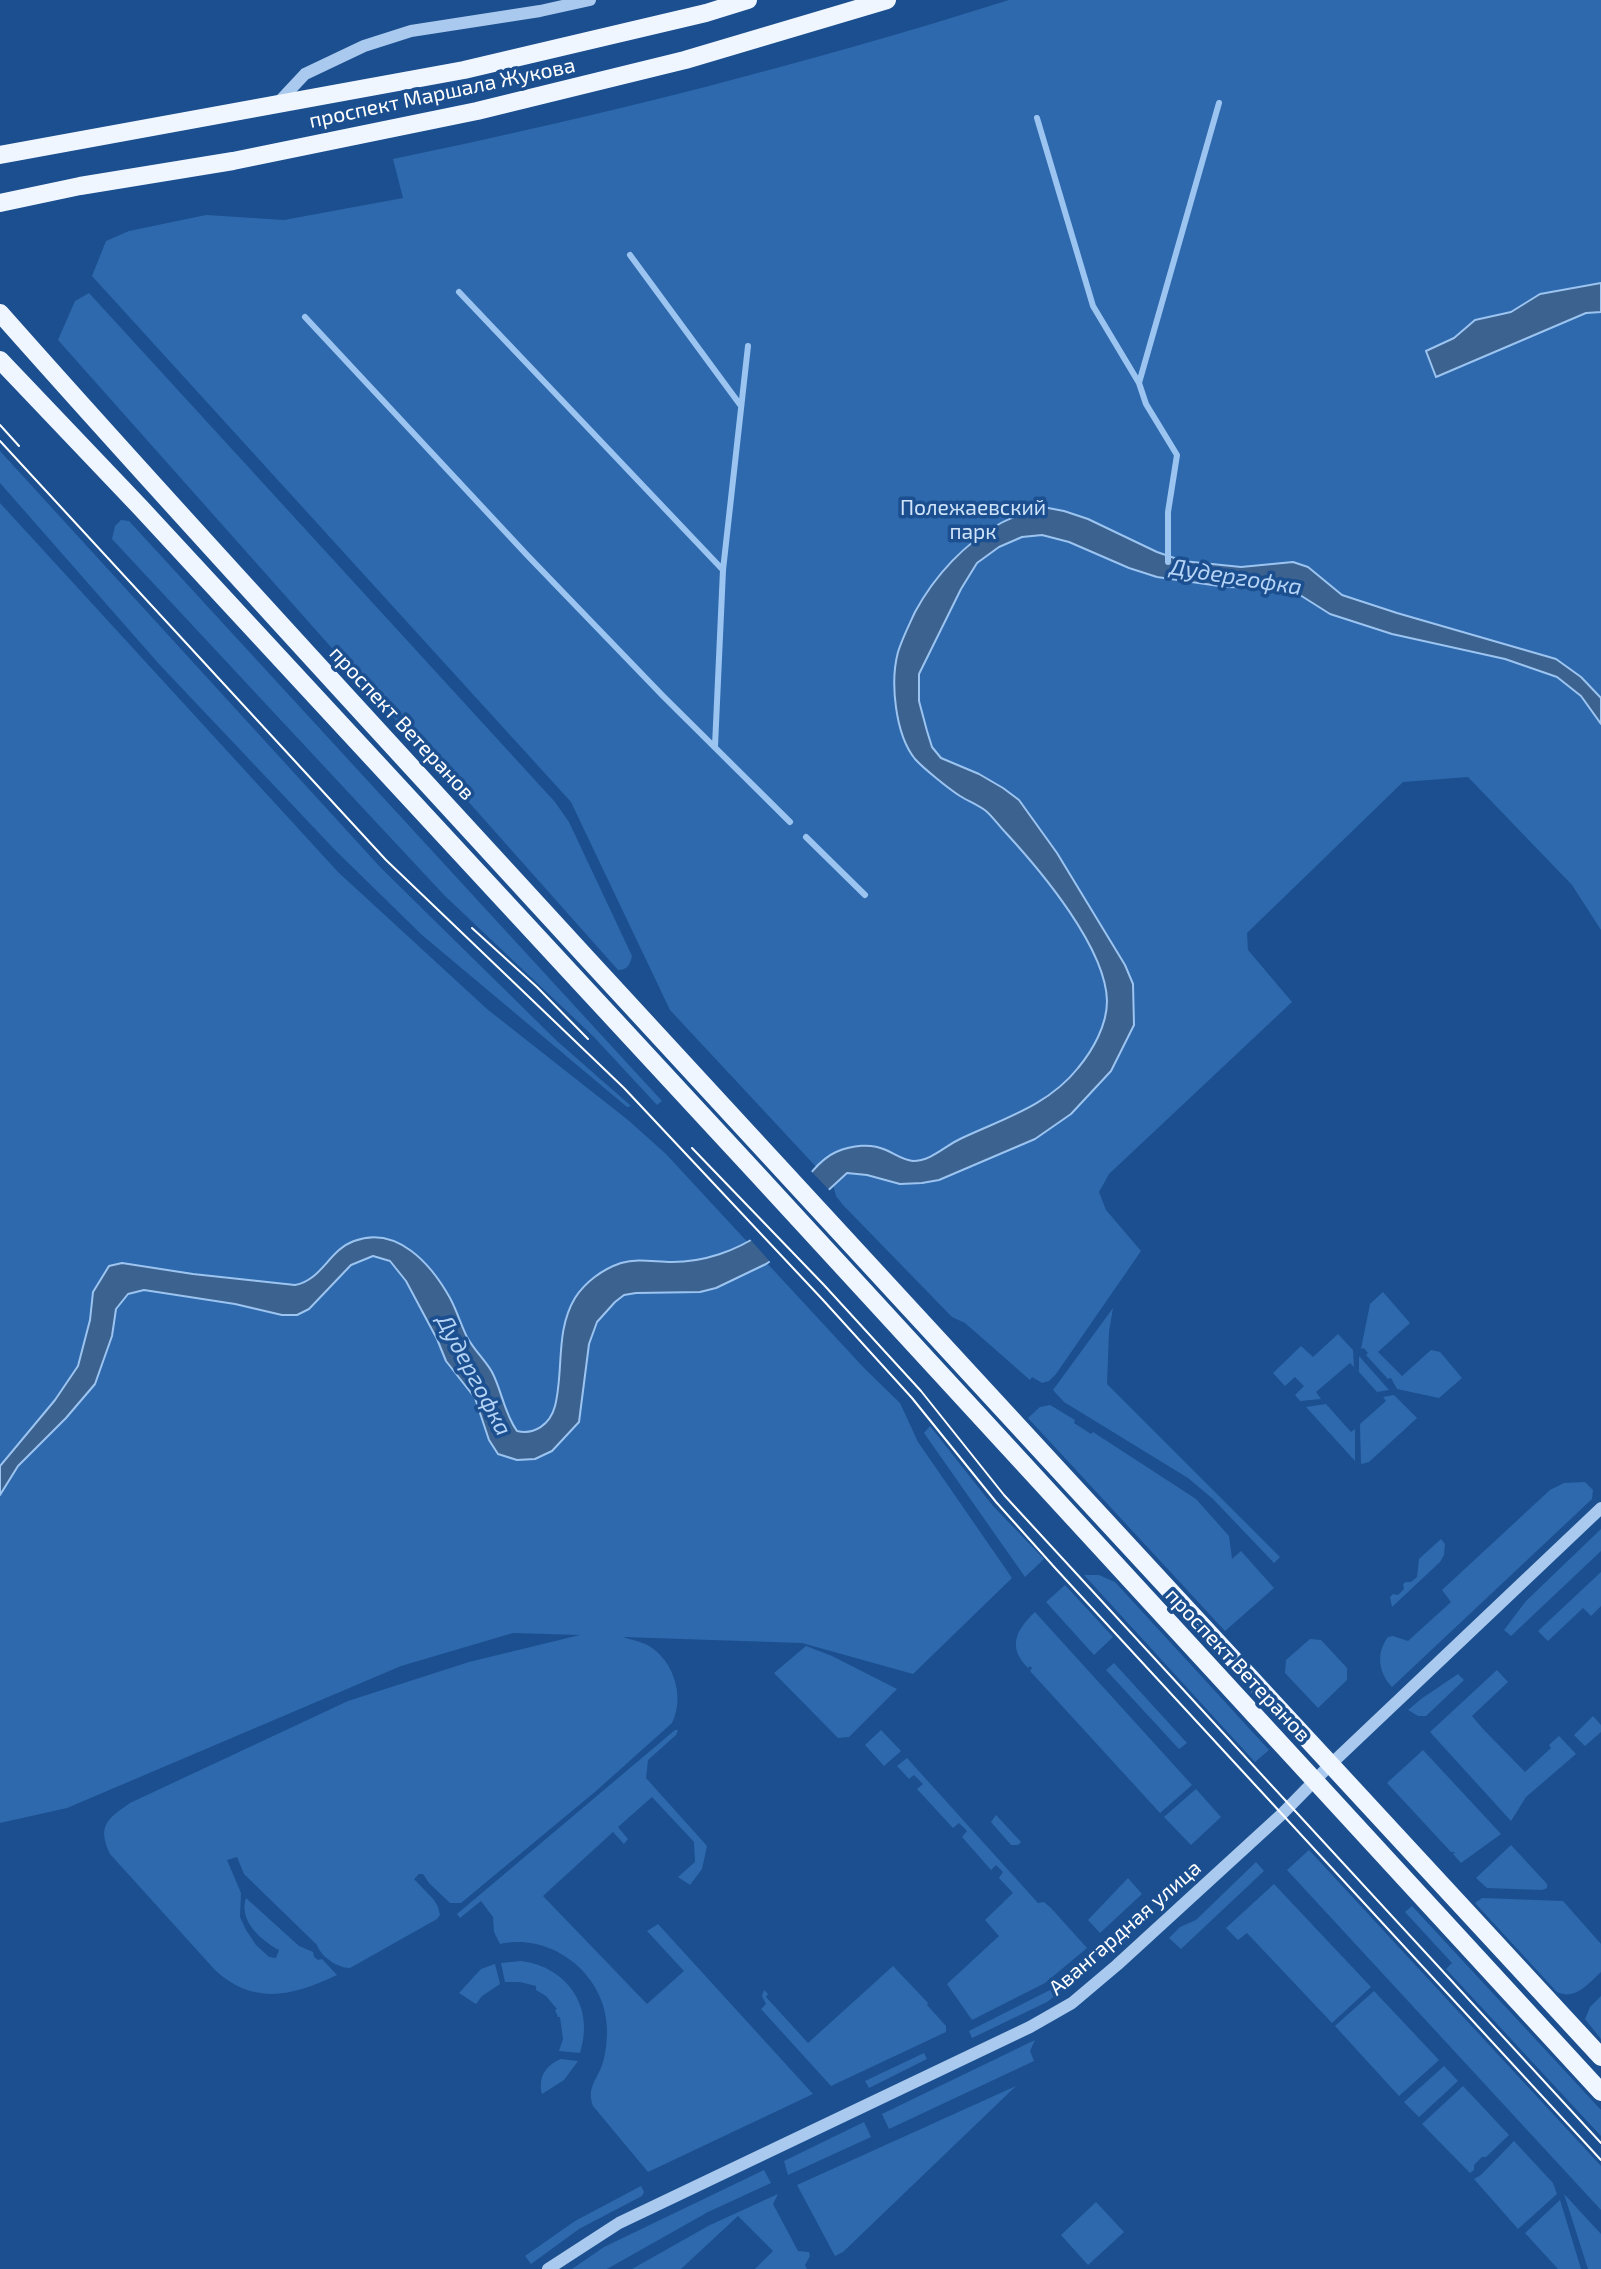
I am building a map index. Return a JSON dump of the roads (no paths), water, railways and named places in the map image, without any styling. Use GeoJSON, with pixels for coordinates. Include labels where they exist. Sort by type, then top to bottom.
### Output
{"type":"FeatureCollection","features":[{"type":"Feature","properties":{"kind":"main road","name":"проспект Маршала Жукова"},"geometry":{"type":"LineString","coordinates":[[0,155],[464,70],[706,13],[748,0]]}},
{"type":"Feature","properties":{"kind":"main road","name":"проспект Маршала Жукова"},"geometry":{"type":"LineString","coordinates":[[0,203],[80,186],[233,161],[477,111],[685,60],[887,0]]}},
{"type":"Feature","properties":{"kind":"main road","name":"проспект Ветеранов"},"geometry":{"type":"LineString","coordinates":[[0,313],[158,491],[858,1254],[1601,2057]]}},
{"type":"Feature","properties":{"kind":"main road","name":"проспект Ветеранов"},"geometry":{"type":"LineString","coordinates":[[0,360],[141,507],[1601,2092]]}},
{"type":"Feature","properties":{"kind":"street"},"geometry":{"type":"LineString","coordinates":[[276,105],[305,74],[364,46],[411,31],[540,11],[590,0]]}},
{"type":"Feature","properties":{"kind":"street","name":"Авангардная улица"},"geometry":{"type":"LineString","coordinates":[[548,2269],[619,2223],[1030,2027],[1072,2003],[1282,1814],[1330,1765],[1601,1508]]}},
{"type":"Feature","properties":{"kind":"water"},"geometry":{"type":"Polygon","coordinates":[[[1601,283],[1601,312],[1586,313],[1436,377],[1426,351],[1454,338],[1475,320],[1511,312],[1540,294],[1601,283]]]}},
{"type":"Feature","properties":{"kind":"water","name":"Дудергофка"},"geometry":{"type":"Polygon","coordinates":[[[1043,507],[1088,519],[1157,552],[1183,561],[1241,567],[1293,562],[1308,567],[1342,595],[1556,659],[1581,677],[1601,698],[1601,724],[1581,696],[1557,677],[1505,659],[1392,634],[1330,614],[1300,595],[1276,588],[1226,587],[1157,577],[1069,542],[1042,535],[1022,537],[999,547],[977,563],[961,589],[919,674],[919,701],[932,747],[941,758],[979,774],[1019,800],[1057,853],[1125,965],[1133,984],[1134,1025],[1111,1071],[1071,1114],[1035,1139],[939,1180],[900,1184],[867,1175],[847,1173],[821,1197],[778,1256],[766,1264],[716,1288],[700,1292],[624,1295],[597,1322],[589,1344],[579,1422],[552,1451],[535,1459],[517,1460],[498,1454],[489,1440],[475,1398],[446,1361],[406,1281],[390,1261],[373,1256],[351,1265],[309,1309],[297,1315],[282,1315],[235,1304],[144,1290],[128,1294],[116,1309],[112,1336],[95,1384],[66,1418],[18,1466],[0,1495],[0,1466],[55,1400],[78,1366],[90,1320],[93,1292],[109,1266],[122,1263],[295,1285],[312,1277],[345,1245],[354,1241],[370,1237],[398,1243],[423,1261],[442,1285],[467,1337],[492,1372],[517,1431],[535,1430],[545,1423],[555,1406],[562,1337],[569,1311],[579,1292],[601,1272],[627,1262],[684,1261],[708,1258],[731,1250],[771,1226],[815,1168],[836,1152],[855,1146],[868,1146],[913,1161],[926,1159],[960,1139],[1039,1102],[1066,1081],[1089,1053],[1105,1019],[1107,1001],[1104,980],[1096,958],[1053,889],[991,816],[949,789],[915,759],[899,722],[894,678],[898,652],[915,612],[952,561],[975,540],[1001,523],[1043,507]]]}},
{"type":"Feature","properties":{"kind":"waterway","name":"Дудергофка"},"geometry":{"type":"LineString","coordinates":[[1168,562],[1168,512],[1177,455],[1146,404],[1139,383],[1219,103]]}},
{"type":"Feature","properties":{"kind":"waterway"},"geometry":{"type":"LineString","coordinates":[[1037,118],[1093,306],[1139,383]]}},
{"type":"Feature","properties":{"kind":"waterway"},"geometry":{"type":"LineString","coordinates":[[630,255],[741,406]]}},
{"type":"Feature","properties":{"kind":"waterway"},"geometry":{"type":"LineString","coordinates":[[459,292],[723,570]]}},
{"type":"Feature","properties":{"kind":"waterway"},"geometry":{"type":"LineString","coordinates":[[305,317],[527,555],[790,822]]}},
{"type":"Feature","properties":{"kind":"waterway"},"geometry":{"type":"LineString","coordinates":[[715,746],[723,570],[748,346]]}},
{"type":"Feature","properties":{"kind":"waterway"},"geometry":{"type":"LineString","coordinates":[[806,837],[865,895]]}},
{"type":"Feature","properties":{"kind":"tram line"},"geometry":{"type":"LineString","coordinates":[[0,425],[19,446]]}},
{"type":"Feature","properties":{"kind":"tram line"},"geometry":{"type":"LineString","coordinates":[[0,441],[386,860],[624,1088],[823,1300],[912,1398],[996,1502],[1056,1569],[1601,2160]]}},
{"type":"Feature","properties":{"kind":"tram line"},"geometry":{"type":"LineString","coordinates":[[472,928],[537,987],[588,1039]]}},
{"type":"Feature","properties":{"kind":"tram line"},"geometry":{"type":"LineString","coordinates":[[692,1148],[824,1285],[921,1391],[1004,1495],[1601,2143]]}},
{"type":"Feature","properties":{"kind":"park label","name":"Полежаевский парк"},"geometry":{"type":"Point","coordinates":[973,520]}}]}
